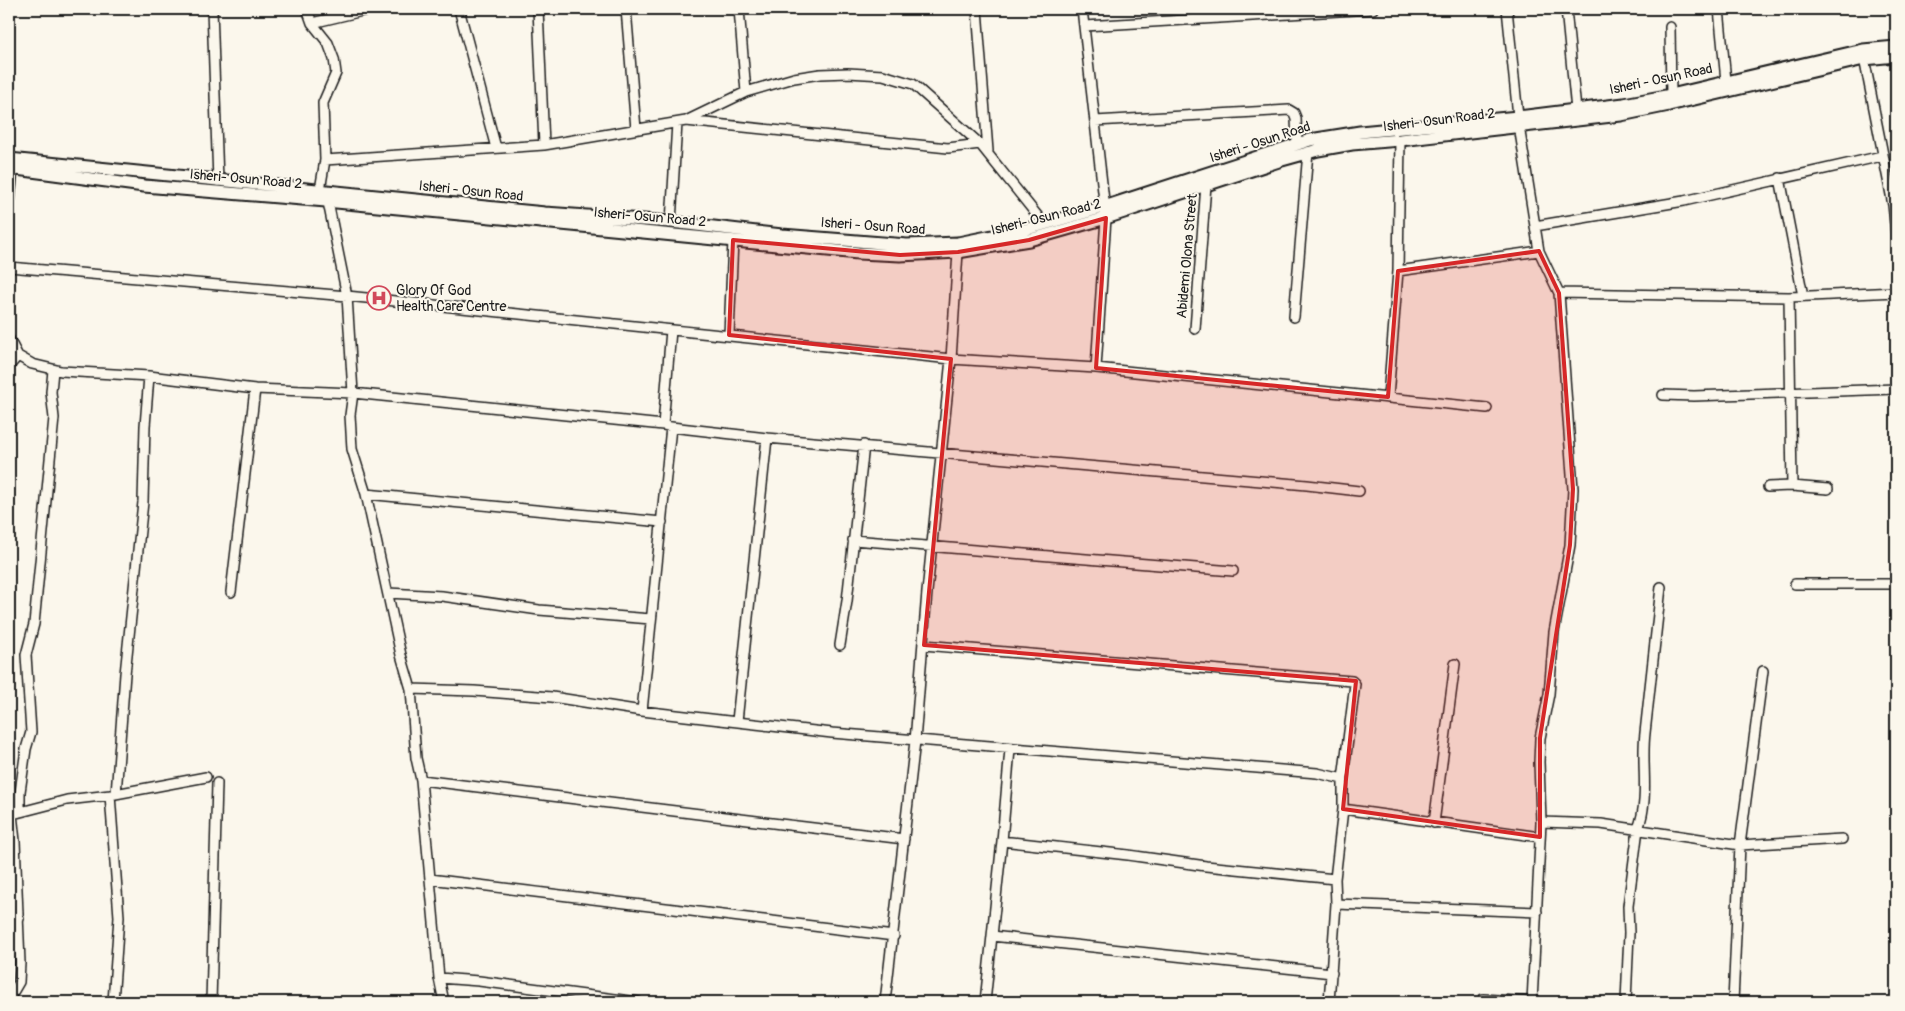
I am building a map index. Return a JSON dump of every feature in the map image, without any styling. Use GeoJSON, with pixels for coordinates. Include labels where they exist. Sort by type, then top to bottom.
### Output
{"type":"FeatureCollection","features":[{"type":"Feature","properties":{"kind":"main road","name":"Isheri - Osun Road"},"geometry":{"type":"LineString","coordinates":[[10,165],[218,181],[325,194],[671,222],[907,246],[958,244],[1105,212],[1310,140],[1360,132],[1519,121],[1671,95],[1726,81],[1896,47]]}},
{"type":"Feature","properties":{"kind":"main road","name":"Isheri- Osun Road 2"},"geometry":{"type":"LineString","coordinates":[[10,165],[144,186],[325,194],[858,253],[900,255],[958,252],[1029,240],[1105,212],[1206,185],[1308,152],[1352,144],[1400,140],[1519,121],[1621,115],[1669,105],[1864,54],[1896,56]]}},
{"type":"Feature","properties":{"kind":"street"},"geometry":{"type":"LineString","coordinates":[[212,9],[218,181]]}},
{"type":"Feature","properties":{"kind":"street"},"geometry":{"type":"LineString","coordinates":[[307,9],[312,23],[328,43],[336,73],[323,103],[325,194],[347,296],[353,393],[350,416],[352,449],[366,494],[401,655],[411,689],[416,758],[421,780],[439,978],[444,1002]]}},
{"type":"Feature","properties":{"kind":"street"},"geometry":{"type":"LineString","coordinates":[[312,23],[371,9]]}},
{"type":"Feature","properties":{"kind":"street"},"geometry":{"type":"LineString","coordinates":[[459,9],[496,148]]}},
{"type":"Feature","properties":{"kind":"street"},"geometry":{"type":"LineString","coordinates":[[538,9],[544,145]]}},
{"type":"Feature","properties":{"kind":"street"},"geometry":{"type":"LineString","coordinates":[[626,9],[636,130]]}},
{"type":"Feature","properties":{"kind":"street"},"geometry":{"type":"LineString","coordinates":[[738,9],[746,92]]}},
{"type":"Feature","properties":{"kind":"street"},"geometry":{"type":"LineString","coordinates":[[977,9],[988,152]]}},
{"type":"Feature","properties":{"kind":"street"},"geometry":{"type":"LineString","coordinates":[[1082,9],[1105,212],[1096,368]]}},
{"type":"Feature","properties":{"kind":"street"},"geometry":{"type":"LineString","coordinates":[[1085,26],[1373,9]]}},
{"type":"Feature","properties":{"kind":"street"},"geometry":{"type":"LineString","coordinates":[[1483,999],[1532,1002],[1541,822],[1540,738],[1549,694],[1554,632],[1570,545],[1573,489],[1559,293],[1539,251],[1534,226],[1506,9]]}},
{"type":"Feature","properties":{"kind":"street"},"geometry":{"type":"LineString","coordinates":[[1566,9],[1576,110]]}},
{"type":"Feature","properties":{"kind":"street"},"geometry":{"type":"LineString","coordinates":[[1719,9],[1726,81]]}},
{"type":"Feature","properties":{"kind":"street"},"geometry":{"type":"LineString","coordinates":[[1670,27],[1671,95]]}},
{"type":"Feature","properties":{"kind":"street"},"geometry":{"type":"LineString","coordinates":[[1864,54],[1882,156],[1894,205],[1896,234]]}},
{"type":"Feature","properties":{"kind":"street"},"geometry":{"type":"LineString","coordinates":[[325,160],[544,145],[682,122],[746,92],[794,78],[820,74],[848,73],[883,76],[913,84],[980,144],[1044,224]]}},
{"type":"Feature","properties":{"kind":"street"},"geometry":{"type":"LineString","coordinates":[[1095,121],[1289,110],[1294,113],[1296,118],[1297,144]]}},
{"type":"Feature","properties":{"kind":"street"},"geometry":{"type":"LineString","coordinates":[[682,122],[948,148],[980,144]]}},
{"type":"Feature","properties":{"kind":"street"},"geometry":{"type":"LineString","coordinates":[[671,222],[682,122]]}},
{"type":"Feature","properties":{"kind":"street"},"geometry":{"type":"LineString","coordinates":[[1388,397],[1398,270],[1400,140]]}},
{"type":"Feature","properties":{"kind":"street"},"geometry":{"type":"LineString","coordinates":[[1294,316],[1308,152]]}},
{"type":"Feature","properties":{"kind":"street"},"geometry":{"type":"LineString","coordinates":[[1534,226],[1684,201],[1882,156]]}},
{"type":"Feature","properties":{"kind":"street"},"geometry":{"type":"LineString","coordinates":[[9,213],[10,165]]}},
{"type":"Feature","properties":{"kind":"street"},"geometry":{"type":"LineString","coordinates":[[1780,178],[1803,296]]}},
{"type":"Feature","properties":{"kind":"street","name":"Abidemi Olona Street"},"geometry":{"type":"LineString","coordinates":[[1195,329],[1206,185]]}},
{"type":"Feature","properties":{"kind":"street"},"geometry":{"type":"LineString","coordinates":[[729,335],[733,240]]}},
{"type":"Feature","properties":{"kind":"street"},"geometry":{"type":"LineString","coordinates":[[1398,270],[1539,251]]}},
{"type":"Feature","properties":{"kind":"street"},"geometry":{"type":"LineString","coordinates":[[885,1002],[915,740],[927,592],[951,359],[958,252]]}},
{"type":"Feature","properties":{"kind":"street"},"geometry":{"type":"LineString","coordinates":[[9,267],[347,296],[951,359],[1096,368],[1487,408]]}},
{"type":"Feature","properties":{"kind":"street"},"geometry":{"type":"LineString","coordinates":[[1559,293],[1789,297],[1896,292]]}},
{"type":"Feature","properties":{"kind":"street"},"geometry":{"type":"LineString","coordinates":[[1789,297],[1792,391],[1792,486]]}},
{"type":"Feature","properties":{"kind":"street"},"geometry":{"type":"LineString","coordinates":[[642,711],[662,522],[671,330]]}},
{"type":"Feature","properties":{"kind":"street"},"geometry":{"type":"LineString","coordinates":[[9,339],[18,356],[32,364],[53,370],[149,376],[255,389],[353,393],[766,438],[942,452],[1359,491]]}},
{"type":"Feature","properties":{"kind":"street"},"geometry":{"type":"LineString","coordinates":[[9,366],[18,356]]}},
{"type":"Feature","properties":{"kind":"street"},"geometry":{"type":"LineString","coordinates":[[13,1002],[11,995],[19,982],[19,919],[13,813],[20,792],[26,749],[31,732],[26,655],[34,624],[54,418],[51,392],[53,370]]}},
{"type":"Feature","properties":{"kind":"street"},"geometry":{"type":"LineString","coordinates":[[113,1002],[118,916],[113,795],[143,502],[145,426],[149,376]]}},
{"type":"Feature","properties":{"kind":"street"},"geometry":{"type":"LineString","coordinates":[[231,592],[255,389]]}},
{"type":"Feature","properties":{"kind":"street"},"geometry":{"type":"LineString","coordinates":[[1663,395],[1694,396],[1792,391],[1896,389]]}},
{"type":"Feature","properties":{"kind":"street"},"geometry":{"type":"LineString","coordinates":[[738,721],[766,438]]}},
{"type":"Feature","properties":{"kind":"street"},"geometry":{"type":"LineString","coordinates":[[840,645],[847,600],[864,446]]}},
{"type":"Feature","properties":{"kind":"street"},"geometry":{"type":"LineString","coordinates":[[1768,487],[1792,486],[1828,489]]}},
{"type":"Feature","properties":{"kind":"street"},"geometry":{"type":"LineString","coordinates":[[366,494],[662,522]]}},
{"type":"Feature","properties":{"kind":"street"},"geometry":{"type":"LineString","coordinates":[[853,540],[1233,571]]}},
{"type":"Feature","properties":{"kind":"street"},"geometry":{"type":"LineString","coordinates":[[1795,584],[1896,584]]}},
{"type":"Feature","properties":{"kind":"street"},"geometry":{"type":"LineString","coordinates":[[1626,1002],[1629,933],[1628,906],[1638,829],[1642,817],[1645,781],[1644,735],[1661,587]]}},
{"type":"Feature","properties":{"kind":"street"},"geometry":{"type":"LineString","coordinates":[[388,593],[442,596],[539,610],[651,619]]}},
{"type":"Feature","properties":{"kind":"street"},"geometry":{"type":"LineString","coordinates":[[924,645],[1352,681],[1356,684],[1343,779],[1343,809],[1335,879],[1336,904],[1329,1002]]}},
{"type":"Feature","properties":{"kind":"street"},"geometry":{"type":"LineString","coordinates":[[1434,823],[1455,664]]}},
{"type":"Feature","properties":{"kind":"street"},"geometry":{"type":"LineString","coordinates":[[1733,1002],[1740,845],[1763,671]]}},
{"type":"Feature","properties":{"kind":"street"},"geometry":{"type":"LineString","coordinates":[[411,689],[474,691],[552,697],[642,711],[832,733],[1316,774],[1343,779]]}},
{"type":"Feature","properties":{"kind":"street"},"geometry":{"type":"LineString","coordinates":[[984,1002],[1010,749]]}},
{"type":"Feature","properties":{"kind":"street"},"geometry":{"type":"LineString","coordinates":[[13,813],[67,800],[113,795],[206,777]]}},
{"type":"Feature","properties":{"kind":"street"},"geometry":{"type":"LineString","coordinates":[[421,780],[904,839]]}},
{"type":"Feature","properties":{"kind":"street"},"geometry":{"type":"LineString","coordinates":[[211,1002],[218,783]]}},
{"type":"Feature","properties":{"kind":"street"},"geometry":{"type":"LineString","coordinates":[[1343,809],[1540,837]]}},
{"type":"Feature","properties":{"kind":"street"},"geometry":{"type":"LineString","coordinates":[[1541,822],[1582,822],[1740,845],[1842,839]]}},
{"type":"Feature","properties":{"kind":"street"},"geometry":{"type":"LineString","coordinates":[[1002,841],[1206,866],[1335,879]]}},
{"type":"Feature","properties":{"kind":"street"},"geometry":{"type":"LineString","coordinates":[[430,878],[894,936]]}},
{"type":"Feature","properties":{"kind":"street"},"geometry":{"type":"LineString","coordinates":[[1336,904],[1537,912]]}},
{"type":"Feature","properties":{"kind":"street"},"geometry":{"type":"LineString","coordinates":[[9,927],[19,919]]}},
{"type":"Feature","properties":{"kind":"street"},"geometry":{"type":"LineString","coordinates":[[992,936],[1332,974]]}},
{"type":"Feature","properties":{"kind":"street"},"geometry":{"type":"LineString","coordinates":[[439,978],[479,981],[638,1002]]}},
{"type":"Feature","properties":{"kind":"highlighted area"},"geometry":{"type":"Polygon","coordinates":[[[1106,218],[1096,368],[1388,397],[1398,271],[1539,251],[1559,293],[1573,489],[1570,545],[1540,738],[1540,837],[1343,809],[1356,681],[924,645],[951,359],[729,335],[733,240],[900,255],[958,252],[1029,240],[1106,218]]]}},
{"type":"Feature","properties":{"kind":"place","name":"Glory Of God Health Care Centre"},"geometry":{"type":"Point","coordinates":[379,298]}}]}
